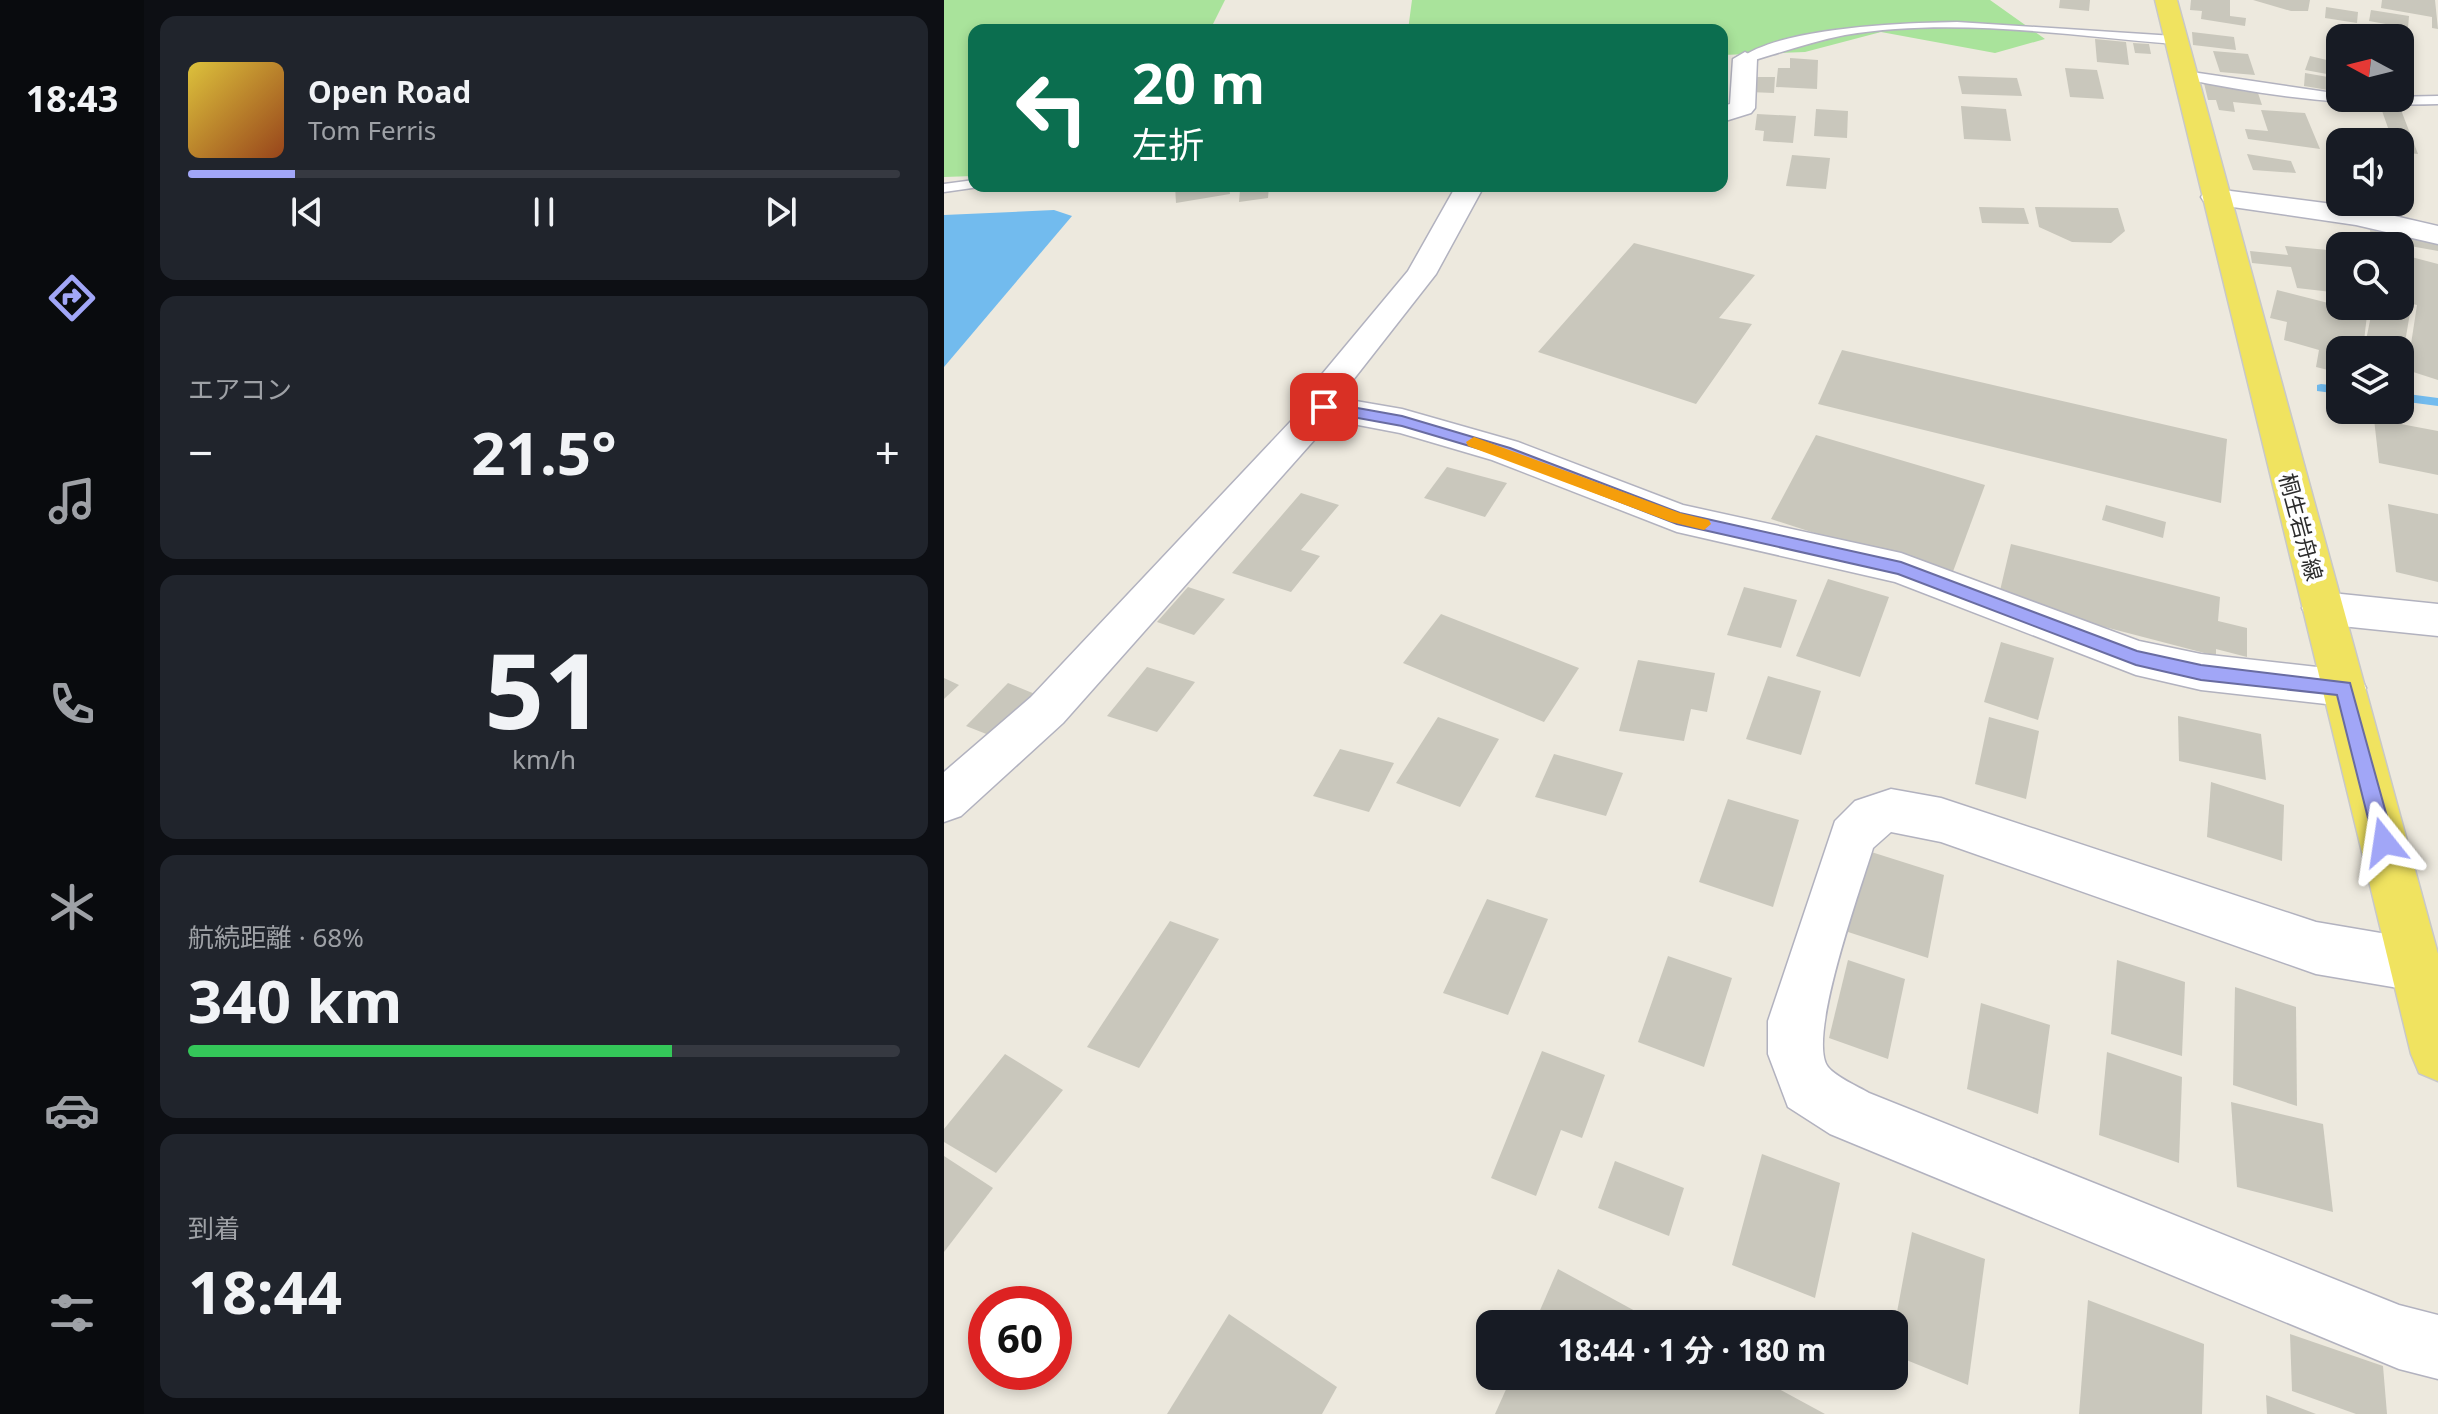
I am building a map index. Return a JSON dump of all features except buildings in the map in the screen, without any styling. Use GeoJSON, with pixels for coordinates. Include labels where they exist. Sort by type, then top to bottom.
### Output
{"type":"FeatureCollection","features":[{"type":"Feature","properties":{"kind":"main road","name":"桐生岩舟線"},"geometry":{"type":"LineString","coordinates":[[2166,0],[2438,1054]]}},
{"type":"Feature","properties":{"kind":"street"},"geometry":{"type":"LineString","coordinates":[[1728,112],[1742,108],[1745,59]]}},
{"type":"Feature","properties":{"kind":"street"},"geometry":{"type":"LineString","coordinates":[[944,801],[1047,710],[1324,407],[1330,387],[1421,274],[1467,192]]}},
{"type":"Feature","properties":{"kind":"street"},"geometry":{"type":"LineString","coordinates":[[2215,197],[2356,216],[2438,235]]}},
{"type":"Feature","properties":{"kind":"street"},"geometry":{"type":"LineString","coordinates":[[1324,407],[1402,421],[1505,451],[1677,518],[1901,568],[2136,658],[2201,672],[2344,688]]}},
{"type":"Feature","properties":{"kind":"street"},"geometry":{"type":"LineString","coordinates":[[2322,608],[2438,620]]}},
{"type":"Feature","properties":{"kind":"street"},"geometry":{"type":"LineString","coordinates":[[2416,965],[2316,948],[1941,820],[1890,808],[1866,818],[1852,837],[1795,1021],[1795,1054],[1808,1087],[1850,1114],[2399,1337],[2438,1347]]}},
{"type":"Feature","properties":{"kind":"lane"},"geometry":{"type":"LineString","coordinates":[[1745,59],[1838,31],[1915,26],[2180,58],[2356,100],[2397,103],[2438,100]]}},
{"type":"Feature","properties":{"kind":"lane"},"geometry":{"type":"LineString","coordinates":[[944,188],[968,185]]}},
{"type":"Feature","properties":{"kind":"green space"},"geometry":{"type":"Polygon","coordinates":[[[944,0],[1225,0],[1213,24],[968,24],[968,176],[944,177],[944,0]]]}},
{"type":"Feature","properties":{"kind":"green space"},"geometry":{"type":"Polygon","coordinates":[[[1412,0],[1990,0],[2045,39],[1995,53],[1881,32],[1805,52],[1728,55],[1728,24],[1409,24],[1412,0]]]}},
{"type":"Feature","properties":{"kind":"water"},"geometry":{"type":"Polygon","coordinates":[[[1054,210],[1072,216],[944,367],[944,215],[1054,210]]]}},
{"type":"Feature","properties":{"kind":"waterway"},"geometry":{"type":"LineString","coordinates":[[2321,388],[2326,389]]}},
{"type":"Feature","properties":{"kind":"waterway"},"geometry":{"type":"LineString","coordinates":[[2414,399],[2438,402]]}},
{"type":"Feature","properties":{"kind":"slow traffic"},"geometry":{"type":"LineString","coordinates":[[1474,442],[1505,451],[1677,518],[1704,524]]}},
{"type":"Feature","properties":{"kind":"route"},"geometry":{"type":"LineString","coordinates":[[1324,407],[1402,421],[1505,451],[1677,518],[1901,568],[2136,658],[2201,672],[2344,688],[2384,842]]}}]}
